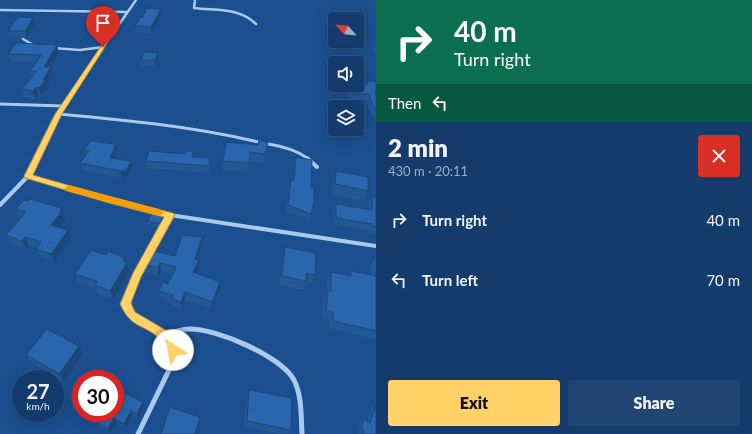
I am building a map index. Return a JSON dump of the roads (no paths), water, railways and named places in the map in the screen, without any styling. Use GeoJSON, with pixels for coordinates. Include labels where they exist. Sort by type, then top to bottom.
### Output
{"type":"FeatureCollection","features":[{"type":"Feature","properties":{"kind":"street"},"geometry":{"type":"LineString","coordinates":[[0,205],[28,176],[59,114],[136,0]]}},
{"type":"Feature","properties":{"kind":"street"},"geometry":{"type":"LineString","coordinates":[[195,0],[193,6],[194,8],[236,13],[246,16],[256,24]]}},
{"type":"Feature","properties":{"kind":"street"},"geometry":{"type":"LineString","coordinates":[[0,10],[127,12]]}},
{"type":"Feature","properties":{"kind":"street"},"geometry":{"type":"LineString","coordinates":[[23,39],[37,47]]}},
{"type":"Feature","properties":{"kind":"street"},"geometry":{"type":"LineString","coordinates":[[52,48],[80,50],[103,47]]}},
{"type":"Feature","properties":{"kind":"street"},"geometry":{"type":"LineString","coordinates":[[0,104],[64,106]]}},
{"type":"Feature","properties":{"kind":"street"},"geometry":{"type":"LineString","coordinates":[[59,114],[131,120],[215,132],[282,147],[303,155],[317,167]]}},
{"type":"Feature","properties":{"kind":"street"},"geometry":{"type":"LineString","coordinates":[[28,176],[109,200],[170,215],[376,246]]}},
{"type":"Feature","properties":{"kind":"street"},"geometry":{"type":"LineString","coordinates":[[138,434],[170,368],[173,350],[165,336],[131,315],[125,304],[137,276],[170,215]]}},
{"type":"Feature","properties":{"kind":"street"},"geometry":{"type":"LineString","coordinates":[[165,336],[190,328],[209,331],[266,353],[289,371],[300,394],[302,434]]}}]}
